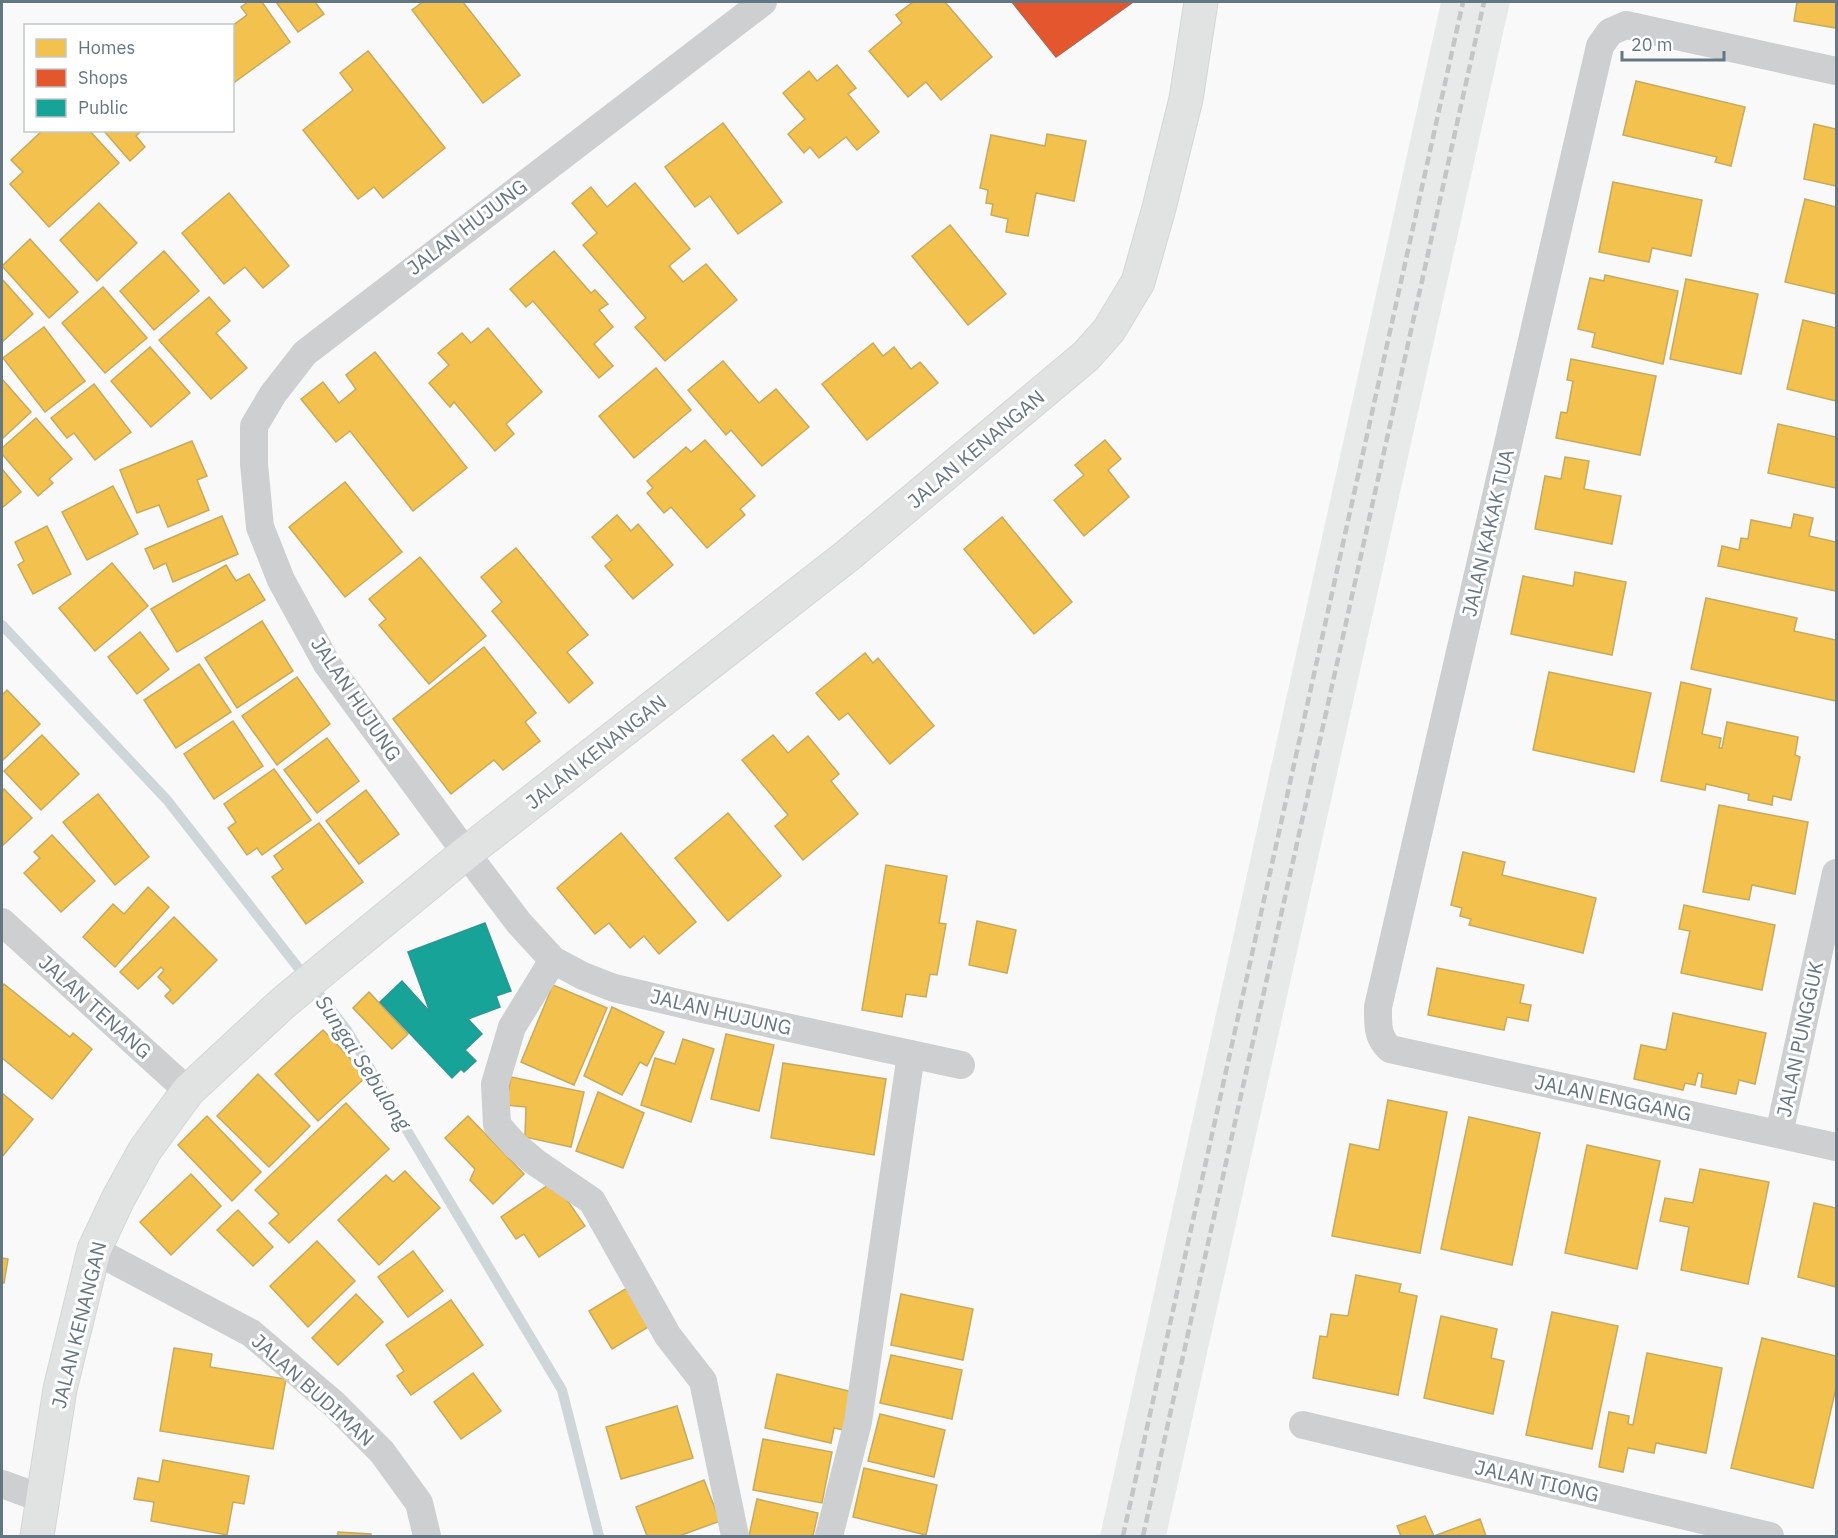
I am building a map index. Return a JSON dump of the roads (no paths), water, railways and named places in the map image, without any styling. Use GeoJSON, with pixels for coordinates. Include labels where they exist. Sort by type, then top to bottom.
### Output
{"type":"FeatureCollection","features":[{"type":"Feature","properties":{"kind":"street","name":"JALAN HUJUNG"},"geometry":{"type":"LineString","coordinates":[[763,2],[305,353],[273,394],[254,426],[254,464],[260,527],[281,580],[327,664],[465,853],[519,922],[553,960],[583,976],[614,988],[703,1010],[961,1065]]}},
{"type":"Feature","properties":{"kind":"street","name":"JALAN KENANGAN"},"geometry":{"type":"LineString","coordinates":[[37,1536],[60,1389],[94,1250],[145,1150],[188,1091],[284,1003],[465,853],[847,556],[1078,363],[1109,330],[1138,282],[1159,208],[1186,99],[1201,2]]}},
{"type":"Feature","properties":{"kind":"street","name":"JALAN KAKAK TUA"},"geometry":{"type":"LineString","coordinates":[[1390,1049],[1378,1032],[1378,1007],[1600,46],[1610,32],[1626,25],[1836,71]]}},
{"type":"Feature","properties":{"kind":"street","name":"JALAN PUNGGUK"},"geometry":{"type":"LineString","coordinates":[[1779,1134],[1836,873]]}},
{"type":"Feature","properties":{"kind":"street","name":"JALAN TENANG"},"geometry":{"type":"LineString","coordinates":[[2,922],[188,1091]]}},
{"type":"Feature","properties":{"kind":"street"},"geometry":{"type":"LineString","coordinates":[[553,960],[512,1027],[495,1084],[497,1125],[535,1162],[592,1201],[668,1336],[702,1381],[735,1536]]}},
{"type":"Feature","properties":{"kind":"street","name":"JALAN ENGGANG"},"geometry":{"type":"LineString","coordinates":[[1390,1049],[1836,1147]]}},
{"type":"Feature","properties":{"kind":"street"},"geometry":{"type":"LineString","coordinates":[[829,1536],[858,1422],[911,1054]]}},
{"type":"Feature","properties":{"kind":"street","name":"JALAN BUDIMAN"},"geometry":{"type":"LineString","coordinates":[[94,1250],[251,1333],[333,1404],[382,1452],[419,1503],[428,1536]]}},
{"type":"Feature","properties":{"kind":"street","name":"JALAN TIONG"},"geometry":{"type":"LineString","coordinates":[[1303,1425],[1770,1536]]}},
{"type":"Feature","properties":{"kind":"street"},"geometry":{"type":"LineString","coordinates":[[2,1484],[43,1499]]}},
{"type":"Feature","properties":{"kind":"waterway","name":"Sungai Sebulong"},"geometry":{"type":"LineString","coordinates":[[2,625],[167,800],[347,1030],[562,1390],[599,1536]]}},
{"type":"Feature","properties":{"kind":"railway"},"geometry":{"type":"LineString","coordinates":[[1123,1536],[1463,2]]}},
{"type":"Feature","properties":{"kind":"railway"},"geometry":{"type":"LineString","coordinates":[[1143,1536],[1484,2]]}}]}
